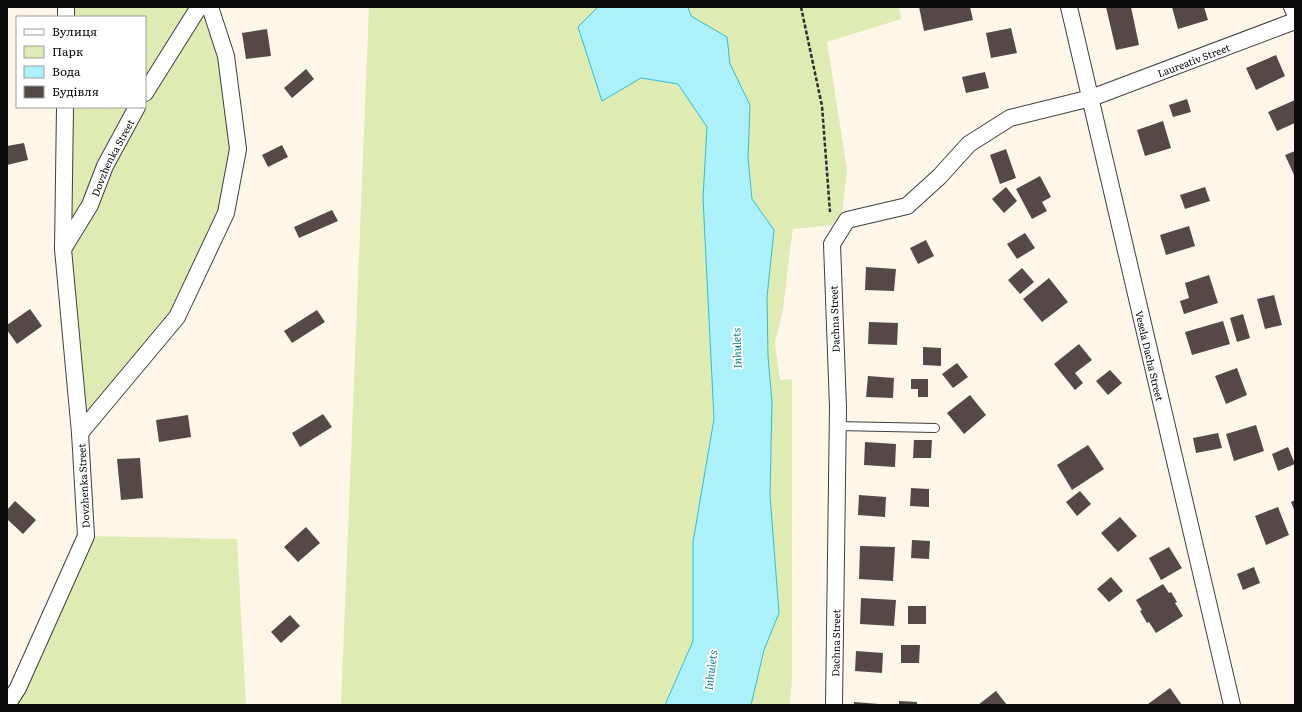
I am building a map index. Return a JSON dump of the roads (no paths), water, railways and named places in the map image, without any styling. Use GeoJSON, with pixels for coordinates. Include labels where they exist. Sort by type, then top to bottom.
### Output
{"type":"FeatureCollection","features":[{"type":"Feature","properties":{"kind":"street"},"geometry":{"type":"LineString","coordinates":[[146,91],[199,7]]}},
{"type":"Feature","properties":{"kind":"street"},"geometry":{"type":"LineString","coordinates":[[80,433],[177,317],[226,213],[238,149],[226,56],[210,7]]}},
{"type":"Feature","properties":{"kind":"street","name":"Vesela Dacha Street"},"geometry":{"type":"LineString","coordinates":[[1069,7],[1232,705]]}},
{"type":"Feature","properties":{"kind":"street"},"geometry":{"type":"LineString","coordinates":[[1292,7],[1295,13]]}},
{"type":"Feature","properties":{"kind":"street","name":"Laureativ Street"},"geometry":{"type":"LineString","coordinates":[[1091,98],[1295,21]]}},
{"type":"Feature","properties":{"kind":"street","name":"Dachna Street"},"geometry":{"type":"LineString","coordinates":[[834,705],[837,426],[832,244],[846,220],[907,206],[940,177],[969,144],[1010,118],[1091,98]]}},
{"type":"Feature","properties":{"kind":"street","name":"Dovzhenka Street"},"geometry":{"type":"LineString","coordinates":[[7,705],[18,688],[86,536],[80,433],[63,249],[65,108]]}},
{"type":"Feature","properties":{"kind":"street","name":"Dovzhenka Street"},"geometry":{"type":"LineString","coordinates":[[63,249],[90,205],[105,166],[136,108]]}},
{"type":"Feature","properties":{"kind":"street"},"geometry":{"type":"LineString","coordinates":[[18,688],[19,705]]}},
{"type":"Feature","properties":{"kind":"lane"},"geometry":{"type":"LineString","coordinates":[[837,426],[935,428]]}},
{"type":"Feature","properties":{"kind":"water","name":"Inhulets"},"geometry":{"type":"Polygon","coordinates":[[[598,7],[688,7],[691,16],[727,37],[730,64],[750,105],[748,158],[752,199],[774,230],[767,297],[768,357],[772,402],[770,495],[779,613],[764,650],[751,705],[665,705],[693,641],[693,542],[714,419],[703,198],[707,127],[678,84],[641,78],[602,101],[578,27],[598,7]]]}}]}
